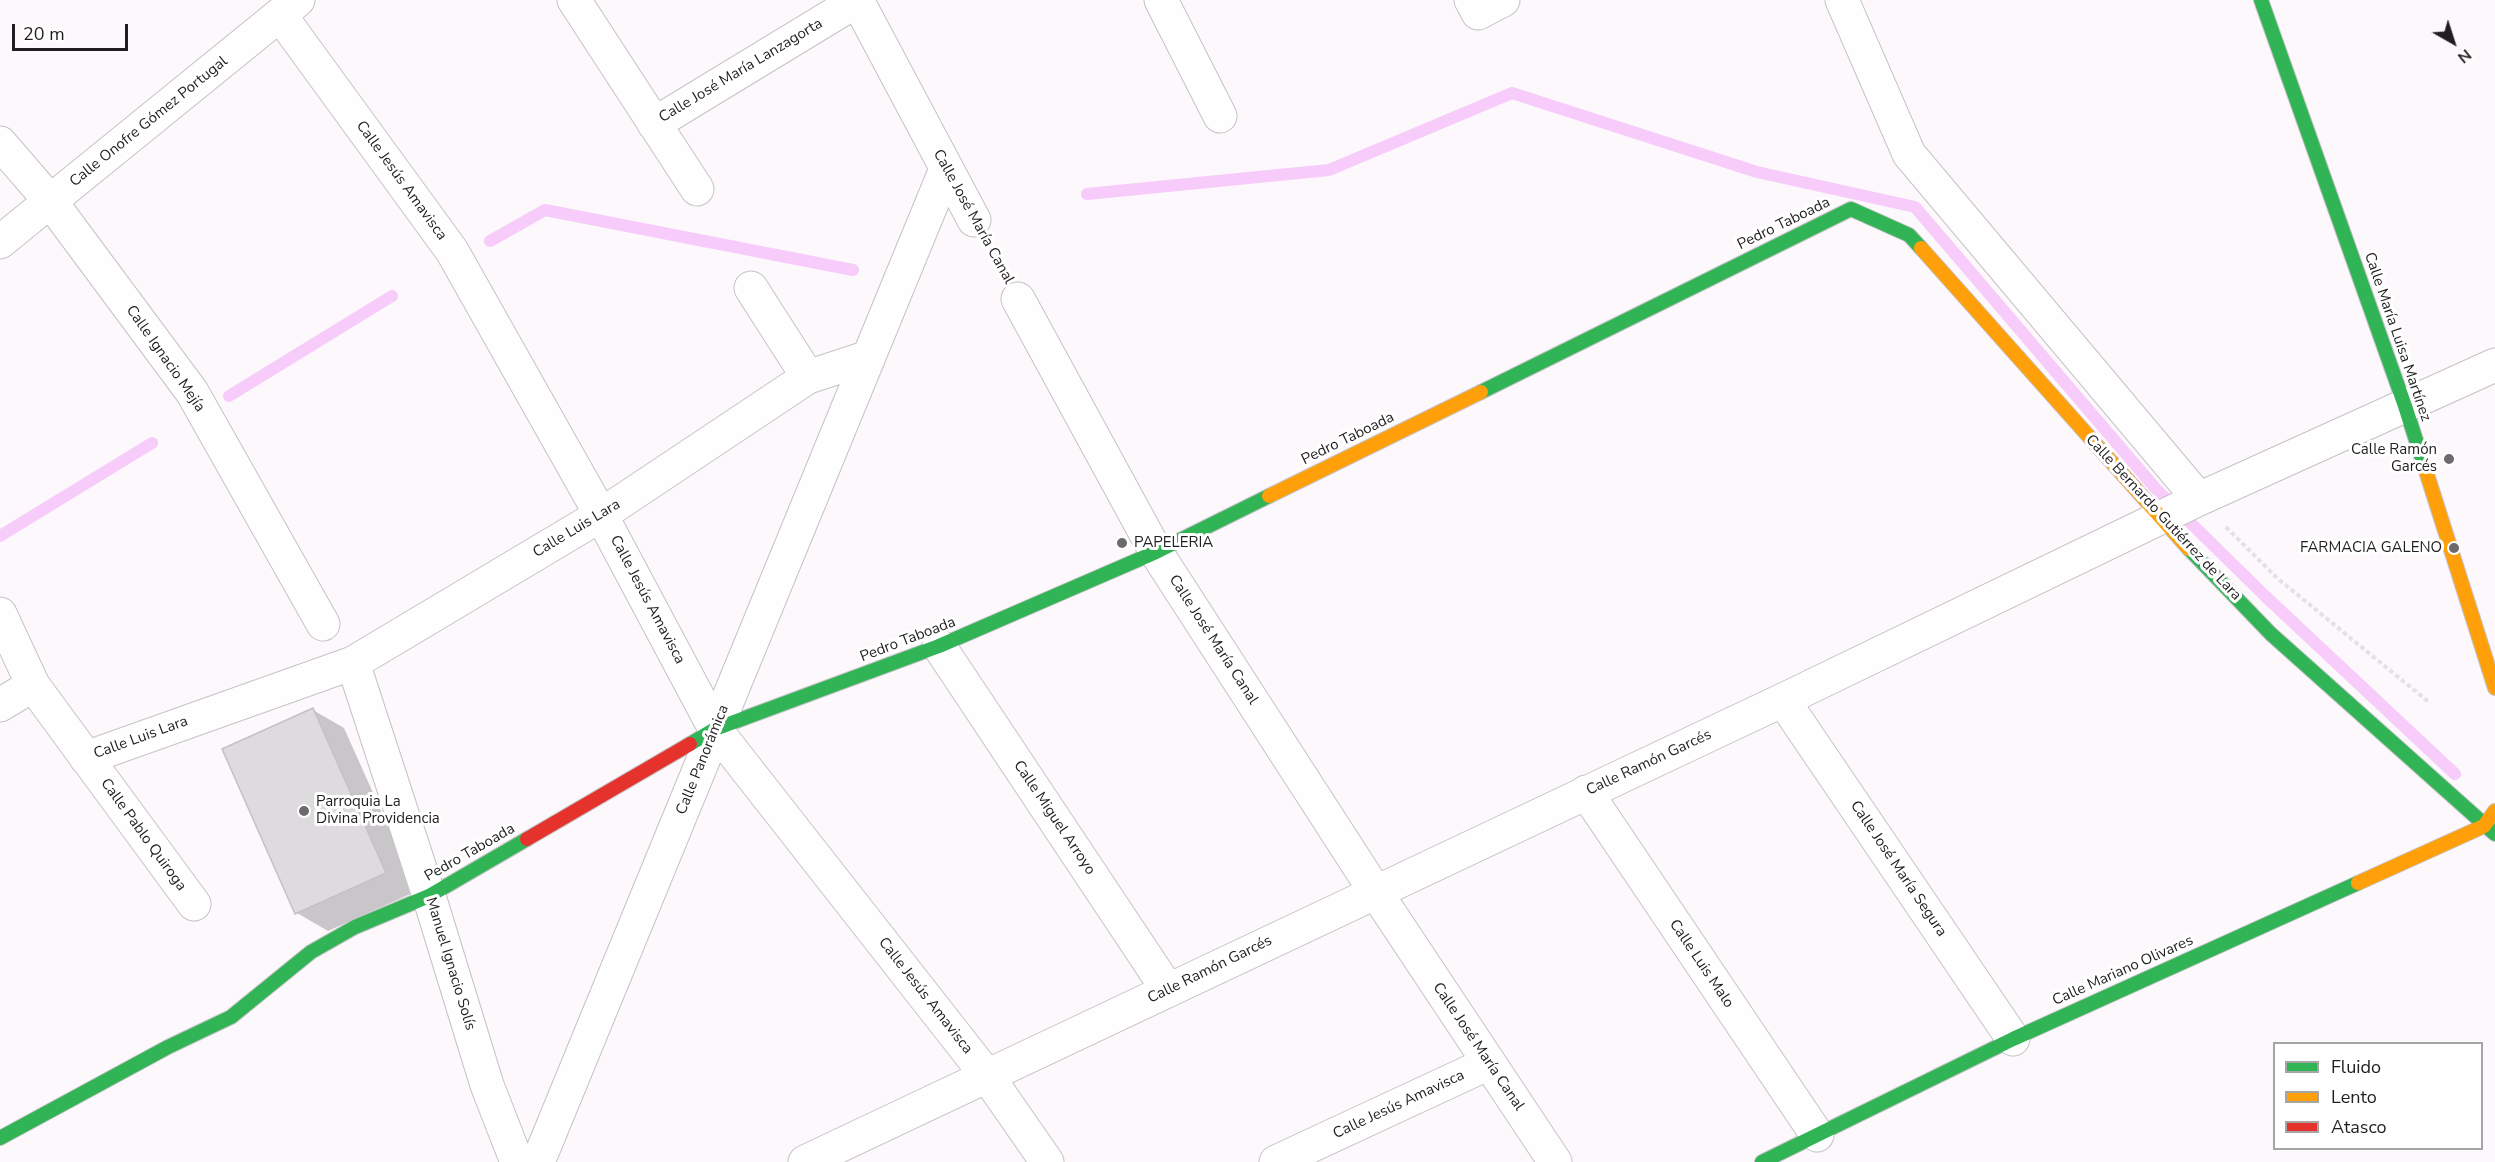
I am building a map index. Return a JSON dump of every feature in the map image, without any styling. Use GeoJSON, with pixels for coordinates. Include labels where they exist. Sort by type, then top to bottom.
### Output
{"type":"FeatureCollection","features":[{"type":"Feature","properties":{"kind":"street"},"geometry":{"type":"LineString","coordinates":[[574,0],[697,189]]}},
{"type":"Feature","properties":{"kind":"street","name":"Calle José María Lanzagorta"},"geometry":{"type":"LineString","coordinates":[[654,124],[858,0]]}},
{"type":"Feature","properties":{"kind":"street","name":"Calle José María Canal"},"geometry":{"type":"LineString","coordinates":[[858,0],[974,220]]}},
{"type":"Feature","properties":{"kind":"street"},"geometry":{"type":"LineString","coordinates":[[1161,0],[1220,116]]}},
{"type":"Feature","properties":{"kind":"street"},"geometry":{"type":"LineString","coordinates":[[1842,0],[1910,154],[2199,500]]}},
{"type":"Feature","properties":{"kind":"street","name":"Calle María Luisa Martínez"},"geometry":{"type":"LineString","coordinates":[[2261,0],[2405,406],[2495,688]]}},
{"type":"Feature","properties":{"kind":"street","name":"Calle Onofre Gómez Portugal"},"geometry":{"type":"LineString","coordinates":[[0,242],[289,7]]}},
{"type":"Feature","properties":{"kind":"street","name":"Calle Jesús Amavisca"},"geometry":{"type":"LineString","coordinates":[[289,7],[452,251],[601,515],[716,729],[988,1077],[1047,1162]]}},
{"type":"Feature","properties":{"kind":"street","name":"Calle Ignacio Mejía"},"geometry":{"type":"LineString","coordinates":[[0,143],[51,202],[192,392],[323,624]]}},
{"type":"Feature","properties":{"kind":"street"},"geometry":{"type":"LineString","coordinates":[[869,357],[946,169]]}},
{"type":"Feature","properties":{"kind":"street","name":"Calle Bernardo Gutiérrez de Lara"},"geometry":{"type":"LineString","coordinates":[[1851,209],[1909,235],[2160,518],[2271,634],[2489,830]]}},
{"type":"Feature","properties":{"kind":"street","name":"Pedro Taboada"},"geometry":{"type":"LineString","coordinates":[[0,1138],[168,1047],[231,1017],[311,952],[355,927],[429,896],[716,729],[939,646],[1156,552],[1851,209]]}},
{"type":"Feature","properties":{"kind":"street"},"geometry":{"type":"LineString","coordinates":[[751,288],[808,377]]}},
{"type":"Feature","properties":{"kind":"street","name":"Calle José María Canal"},"geometry":{"type":"LineString","coordinates":[[1017,299],[1156,552],[1375,891],[1555,1162]]}},
{"type":"Feature","properties":{"kind":"street","name":"Calle Luis Lara"},"geometry":{"type":"LineString","coordinates":[[86,758],[353,663],[601,515],[808,377],[869,357]]}},
{"type":"Feature","properties":{"kind":"street","name":"Calle Panorámica"},"geometry":{"type":"LineString","coordinates":[[538,1162],[869,357]]}},
{"type":"Feature","properties":{"kind":"street","name":"Calle Ramón Garcés"},"geometry":{"type":"LineString","coordinates":[[805,1162],[1783,700],[2160,518],[2495,365]]}},
{"type":"Feature","properties":{"kind":"street","name":"Calle Pablo Quiroga"},"geometry":{"type":"LineString","coordinates":[[0,614],[33,685],[194,904]]}},
{"type":"Feature","properties":{"kind":"street","name":"Calle Miguel Arroyo"},"geometry":{"type":"LineString","coordinates":[[939,646],[1168,990]]}},
{"type":"Feature","properties":{"kind":"street","name":"Manuel Ignacio Solís"},"geometry":{"type":"LineString","coordinates":[[353,663],[429,896],[487,1085],[517,1162]]}},
{"type":"Feature","properties":{"kind":"street"},"geometry":{"type":"LineString","coordinates":[[0,705],[33,685]]}},
{"type":"Feature","properties":{"kind":"street","name":"Calle José María Segura"},"geometry":{"type":"LineString","coordinates":[[1783,700],[2013,1039]]}},
{"type":"Feature","properties":{"kind":"street","name":"Calle Luis Malo"},"geometry":{"type":"LineString","coordinates":[[1586,792],[1817,1135]]}},
{"type":"Feature","properties":{"kind":"street","name":"Calle Mariano Olivares"},"geometry":{"type":"LineString","coordinates":[[1762,1162],[2013,1039],[2489,830],[2495,812]]}},
{"type":"Feature","properties":{"kind":"street","name":"Calle Jesús Amavisca"},"geometry":{"type":"LineString","coordinates":[[1276,1162],[1489,1063]]}},
{"type":"Feature","properties":{"kind":"path","name":"Calle José María Canal"},"geometry":{"type":"LineString","coordinates":[[974,220],[1017,299]]}},
{"type":"Feature","properties":{"kind":"path"},"geometry":{"type":"LineString","coordinates":[[2199,500],[2277,578],[2430,703]]}},
{"type":"Feature","properties":{"kind":"building","name":"Parroquia La Divina Providencia"},"geometry":{"type":"Polygon","coordinates":[[[313,708],[386,873],[295,914],[222,749],[313,708]]]}},
{"type":"Feature","properties":{"kind":"waterway"},"geometry":{"type":"LineString","coordinates":[[1087,194],[1329,170],[1512,93],[1757,172],[1915,207],[2156,489],[2264,595],[2455,774]]}},
{"type":"Feature","properties":{"kind":"waterway"},"geometry":{"type":"LineString","coordinates":[[490,241],[545,210],[853,270]]}},
{"type":"Feature","properties":{"kind":"waterway"},"geometry":{"type":"LineString","coordinates":[[229,396],[392,296]]}},
{"type":"Feature","properties":{"kind":"waterway"},"geometry":{"type":"LineString","coordinates":[[0,536],[152,443]]}},
{"type":"Feature","properties":{"kind":"traffic: fast"},"geometry":{"type":"LineString","coordinates":[[2261,0],[2425,468]]}},
{"type":"Feature","properties":{"kind":"traffic: fast"},"geometry":{"type":"LineString","coordinates":[[1481,392],[1851,209],[1909,235],[1921,248]]}},
{"type":"Feature","properties":{"kind":"traffic: fast"},"geometry":{"type":"LineString","coordinates":[[690,744],[715,729],[939,646],[1156,552],[1269,496]]}},
{"type":"Feature","properties":{"kind":"traffic: fast"},"geometry":{"type":"LineString","coordinates":[[2189,549],[2271,634],[2495,834]]}},
{"type":"Feature","properties":{"kind":"traffic: fast"},"geometry":{"type":"LineString","coordinates":[[0,1138],[168,1047],[231,1017],[311,952],[355,927],[429,896],[527,839]]}},
{"type":"Feature","properties":{"kind":"traffic: fast"},"geometry":{"type":"LineString","coordinates":[[1762,1162],[2013,1039],[2358,883]]}},
{"type":"Feature","properties":{"kind":"traffic: slow"},"geometry":{"type":"LineString","coordinates":[[1921,248],[2189,549]]}},
{"type":"Feature","properties":{"kind":"traffic: slow"},"geometry":{"type":"LineString","coordinates":[[1269,496],[1481,392]]}},
{"type":"Feature","properties":{"kind":"traffic: slow"},"geometry":{"type":"LineString","coordinates":[[2425,468],[2495,688]]}},
{"type":"Feature","properties":{"kind":"traffic: slow"},"geometry":{"type":"LineString","coordinates":[[2358,883],[2484,826],[2495,811]]}},
{"type":"Feature","properties":{"kind":"traffic: jam"},"geometry":{"type":"LineString","coordinates":[[527,839],[690,744]]}},
{"type":"Feature","properties":{"kind":"place","name":"Calle Ramón Garcés"},"geometry":{"type":"Point","coordinates":[2449,459]}},
{"type":"Feature","properties":{"kind":"place","name":"PAPELERIA"},"geometry":{"type":"Point","coordinates":[1122,543]}},
{"type":"Feature","properties":{"kind":"place","name":"FARMACIA GALENO"},"geometry":{"type":"Point","coordinates":[2454,548]}},
{"type":"Feature","properties":{"kind":"place","name":"Parroquia La Divina Providencia"},"geometry":{"type":"Point","coordinates":[304,811]}}]}
